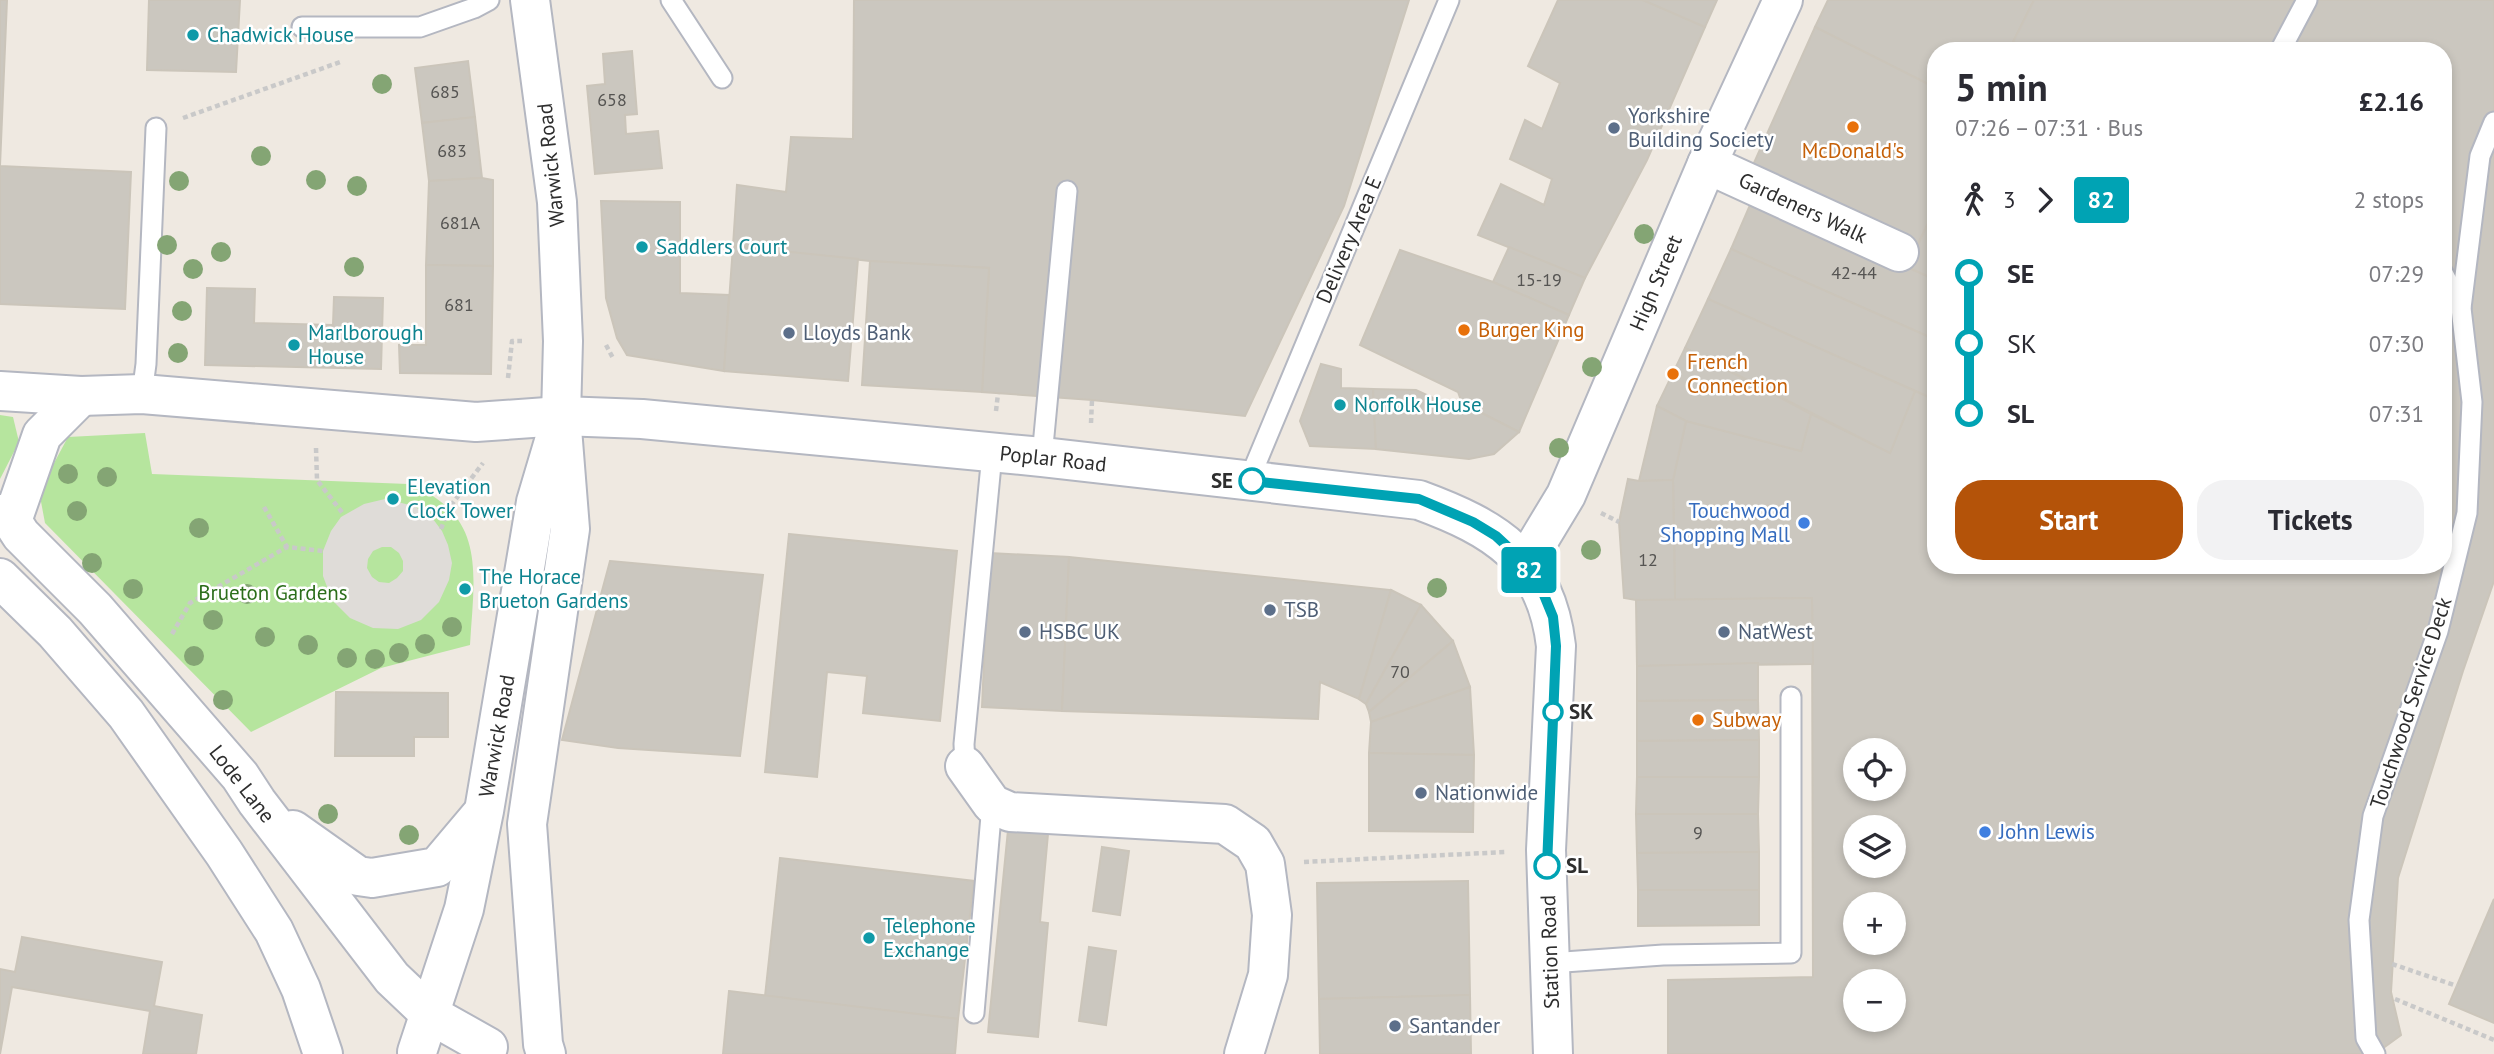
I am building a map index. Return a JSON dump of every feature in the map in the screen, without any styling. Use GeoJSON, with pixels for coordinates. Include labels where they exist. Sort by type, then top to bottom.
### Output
{"type":"FeatureCollection","features":[{"type":"Feature","properties":{"kind":"street","name":"High Street"},"geometry":{"type":"LineString","coordinates":[[1525,563],[1566,495],[1707,164],[1783,0]]}},
{"type":"Feature","properties":{"kind":"street","name":"Warwick Road"},"geometry":{"type":"LineString","coordinates":[[533,1],[557,202],[563,341],[561,416],[570,529],[527,824],[543,1044],[546,1054]]}},
{"type":"Feature","properties":{"kind":"street","name":"Gardeners Walk"},"geometry":{"type":"LineString","coordinates":[[1707,164],[1899,252]]}},
{"type":"Feature","properties":{"kind":"street"},"geometry":{"type":"LineString","coordinates":[[0,391],[81,397],[142,394],[476,422],[561,416]]}},
{"type":"Feature","properties":{"kind":"street"},"geometry":{"type":"LineString","coordinates":[[6,517],[42,435],[81,397]]}},
{"type":"Feature","properties":{"kind":"street","name":"Poplar Road"},"geometry":{"type":"LineString","coordinates":[[561,416],[642,419],[1042,457],[1419,499],[1473,522],[1496,536],[1525,563]]}},
{"type":"Feature","properties":{"kind":"street","name":"Warwick Road"},"geometry":{"type":"LineString","coordinates":[[416,1053],[431,1015],[464,909],[484,811],[536,502],[561,416]]}},
{"type":"Feature","properties":{"kind":"street","name":"Lode Lane"},"geometry":{"type":"LineString","coordinates":[[6,517],[21,536],[95,609],[240,776],[392,978],[431,1015],[496,1050]]}},
{"type":"Feature","properties":{"kind":"street","name":"Station Road"},"geometry":{"type":"LineString","coordinates":[[1525,563],[1544,595],[1553,617],[1556,646],[1546,850],[1553,1054]]}},
{"type":"Feature","properties":{"kind":"street"},"geometry":{"type":"LineString","coordinates":[[0,578],[55,632],[125,714],[224,853],[274,931],[300,989],[323,1054]]}},
{"type":"Feature","properties":{"kind":"street"},"geometry":{"type":"LineString","coordinates":[[965,766],[992,804],[1010,812],[1225,824],[1253,843],[1265,864],[1272,915],[1268,975],[1244,1054]]}},
{"type":"Feature","properties":{"kind":"street"},"geometry":{"type":"LineString","coordinates":[[257,802],[326,855],[358,876],[372,878],[437,867],[484,811]]}},
{"type":"Feature","properties":{"kind":"street"},"geometry":{"type":"LineString","coordinates":[[416,1053],[449,1044],[496,1050]]}},
{"type":"Feature","properties":{"kind":"lane"},"geometry":{"type":"LineString","coordinates":[[302,27],[420,27],[489,0]]}},
{"type":"Feature","properties":{"kind":"lane"},"geometry":{"type":"LineString","coordinates":[[670,0],[722,78]]}},
{"type":"Feature","properties":{"kind":"lane","name":"Delivery Area E"},"geometry":{"type":"LineString","coordinates":[[1249,480],[1449,0]]}},
{"type":"Feature","properties":{"kind":"lane"},"geometry":{"type":"LineString","coordinates":[[2285,42],[2307,0]]}},
{"type":"Feature","properties":{"kind":"lane","name":"Touchwood Service Deck"},"geometry":{"type":"LineString","coordinates":[[2452,572],[2466,513],[2472,402],[2461,308],[2480,156],[2494,122]]}},
{"type":"Feature","properties":{"kind":"lane"},"geometry":{"type":"LineString","coordinates":[[142,394],[146,364],[156,128]]}},
{"type":"Feature","properties":{"kind":"lane"},"geometry":{"type":"LineString","coordinates":[[1042,457],[1067,191]]}},
{"type":"Feature","properties":{"kind":"lane","name":"Touchwood Service Deck"},"geometry":{"type":"LineString","coordinates":[[2452,290],[2461,308]]}},
{"type":"Feature","properties":{"kind":"lane"},"geometry":{"type":"LineString","coordinates":[[965,766],[964,744],[992,453]]}},
{"type":"Feature","properties":{"kind":"lane","name":"Touchwood Service Deck"},"geometry":{"type":"LineString","coordinates":[[2375,1054],[2365,1038],[2359,920],[2373,817],[2438,631],[2452,574]]}},
{"type":"Feature","properties":{"kind":"lane"},"geometry":{"type":"LineString","coordinates":[[1550,963],[1662,955],[1791,953],[1791,697]]}},
{"type":"Feature","properties":{"kind":"lane"},"geometry":{"type":"LineString","coordinates":[[974,1013],[992,804]]}},
{"type":"Feature","properties":{"kind":"path"},"geometry":{"type":"LineString","coordinates":[[156,128],[352,56]]}},
{"type":"Feature","properties":{"kind":"path"},"geometry":{"type":"LineString","coordinates":[[317,480],[344,515]]}},
{"type":"Feature","properties":{"kind":"path"},"geometry":{"type":"LineString","coordinates":[[264,507],[287,547]]}},
{"type":"Feature","properties":{"kind":"path"},"geometry":{"type":"LineString","coordinates":[[441,529],[449,508]]}},
{"type":"Feature","properties":{"kind":"path"},"geometry":{"type":"LineString","coordinates":[[1607,516],[1619,522]]}},
{"type":"Feature","properties":{"kind":"path"},"geometry":{"type":"LineString","coordinates":[[1265,864],[1546,850]]}},
{"type":"Feature","properties":{"kind":"path"},"geometry":{"type":"LineString","coordinates":[[2379,960],[2457,986]]}},
{"type":"Feature","properties":{"kind":"path"},"geometry":{"type":"LineString","coordinates":[[2392,997],[2494,1040]]}},
{"type":"Feature","properties":{"kind":"green space"},"geometry":{"type":"Polygon","coordinates":[[[0,415],[13,417],[19,442],[0,479],[0,415]]]}},
{"type":"Feature","properties":{"kind":"green space","name":"Brueton Gardens"},"geometry":{"type":"Polygon","coordinates":[[[145,433],[152,474],[408,484],[434,497],[452,512],[464,530],[470,550],[473,595],[470,645],[381,668],[251,732],[45,523],[39,491],[68,437],[145,433]]]}},
{"type":"Feature","properties":{"kind":"shaded area"},"geometry":{"type":"Polygon","coordinates":[[[385,499],[414,506],[433,519],[448,545],[452,563],[449,580],[439,602],[421,620],[398,629],[373,628],[350,618],[332,600],[323,576],[323,551],[331,531],[341,517],[364,504],[385,499]],[[391,547],[373,551],[368,559],[367,568],[379,582],[389,583],[403,571],[403,561],[399,553],[391,547]]]}},
{"type":"Feature","properties":{"kind":"building"},"geometry":{"type":"Polygon","coordinates":[[[0,0],[7,0],[0,166],[0,0]]]}},
{"type":"Feature","properties":{"kind":"building","name":"Chadwick House"},"geometry":{"type":"Polygon","coordinates":[[[149,0],[240,0],[236,72],[147,70],[149,0]]]}},
{"type":"Feature","properties":{"kind":"building"},"geometry":{"type":"Polygon","coordinates":[[[854,0],[1409,0],[1344,206],[1245,416],[982,392],[989,268],[870,261],[733,246],[737,185],[786,192],[791,137],[853,139],[854,0]]]}},
{"type":"Feature","properties":{"kind":"building"},"geometry":{"type":"Polygon","coordinates":[[[1558,0],[1643,0],[1705,27],[1647,160],[1585,278],[1478,235],[1501,184],[1544,205],[1552,179],[1510,159],[1525,120],[1542,129],[1560,83],[1528,66],[1558,0]]]}},
{"type":"Feature","properties":{"kind":"building"},"geometry":{"type":"Polygon","coordinates":[[[1643,0],[1717,0],[1705,27],[1643,0]]]}},
{"type":"Feature","properties":{"kind":"building"},"geometry":{"type":"Polygon","coordinates":[[[1828,0],[2034,0],[2013,42],[1927,42],[1927,83],[1815,27],[1828,0]]]}},
{"type":"Feature","properties":{"kind":"building","name":"Touchwood Shopping Mall"},"geometry":{"type":"Polygon","coordinates":[[[2034,0],[2494,0],[2494,581],[2398,878],[2391,992],[2401,1035],[2375,1054],[1668,1054],[1668,980],[1813,977],[1812,598],[1675,600],[1673,480],[1686,421],[1801,451],[1811,414],[1890,453],[1915,391],[1927,396],[1927,574],[2452,574],[2452,42],[2013,42],[2034,0]]]}},
{"type":"Feature","properties":{"kind":"building","name":"McDonald's"},"geometry":{"type":"Polygon","coordinates":[[[1815,27],[1927,83],[1927,225],[1917,246],[1753,165],[1815,27]]]}},
{"type":"Feature","properties":{"kind":"building"},"geometry":{"type":"Polygon","coordinates":[[[632,51],[637,114],[625,115],[626,134],[658,131],[662,168],[595,174],[587,86],[605,84],[603,54],[632,51]]]}},
{"type":"Feature","properties":{"kind":"building"},"geometry":{"type":"Polygon","coordinates":[[[468,61],[475,117],[422,123],[415,68],[468,61]]]}},
{"type":"Feature","properties":{"kind":"building"},"geometry":{"type":"Polygon","coordinates":[[[475,117],[482,178],[429,181],[422,123],[475,117]]]}},
{"type":"Feature","properties":{"kind":"building"},"geometry":{"type":"Polygon","coordinates":[[[0,166],[131,172],[125,309],[0,304],[0,166]]]}},
{"type":"Feature","properties":{"kind":"building"},"geometry":{"type":"Polygon","coordinates":[[[482,178],[493,180],[493,266],[426,265],[429,181],[482,178]]]}},
{"type":"Feature","properties":{"kind":"building"},"geometry":{"type":"Polygon","coordinates":[[[1753,198],[1927,276],[1927,336],[1731,249],[1753,198]]]}},
{"type":"Feature","properties":{"kind":"building","name":"Saddlers Court"},"geometry":{"type":"Polygon","coordinates":[[[601,201],[680,202],[680,293],[729,295],[724,371],[627,355],[617,338],[606,298],[601,201]]]}},
{"type":"Feature","properties":{"kind":"building"},"geometry":{"type":"Polygon","coordinates":[[[1927,226],[1927,276],[1907,267],[1927,226]]]}},
{"type":"Feature","properties":{"kind":"building","name":"Lloyds Bank"},"geometry":{"type":"Polygon","coordinates":[[[733,246],[858,259],[848,381],[724,371],[733,246]]]}},
{"type":"Feature","properties":{"kind":"building"},"geometry":{"type":"Polygon","coordinates":[[[1509,247],[1585,278],[1569,315],[1493,282],[1509,247]]]}},
{"type":"Feature","properties":{"kind":"building"},"geometry":{"type":"Polygon","coordinates":[[[1731,249],[1927,336],[1927,396],[1708,299],[1731,249]]]}},
{"type":"Feature","properties":{"kind":"building","name":"Burger King"},"geometry":{"type":"Polygon","coordinates":[[[1400,250],[1493,282],[1569,315],[1519,432],[1462,403],[1458,392],[1360,345],[1400,250]]]}},
{"type":"Feature","properties":{"kind":"building"},"geometry":{"type":"Polygon","coordinates":[[[870,261],[989,268],[982,392],[862,385],[870,261]]]}},
{"type":"Feature","properties":{"kind":"building"},"geometry":{"type":"Polygon","coordinates":[[[426,265],[493,266],[491,374],[400,373],[399,345],[426,345],[426,265]]]}},
{"type":"Feature","properties":{"kind":"building","name":"Marlborough House"},"geometry":{"type":"Polygon","coordinates":[[[207,288],[255,289],[254,323],[333,325],[334,297],[383,298],[381,369],[205,365],[207,288]]]}},
{"type":"Feature","properties":{"kind":"building"},"geometry":{"type":"Polygon","coordinates":[[[1708,299],[1915,391],[1890,453],[1685,348],[1708,299]]]}},
{"type":"Feature","properties":{"kind":"building"},"geometry":{"type":"Polygon","coordinates":[[[1685,348],[1811,414],[1801,451],[1686,421],[1657,406],[1685,348]]]}},
{"type":"Feature","properties":{"kind":"building","name":"Norfolk House"},"geometry":{"type":"Polygon","coordinates":[[[1321,364],[1341,369],[1341,388],[1373,389],[1376,449],[1310,446],[1300,421],[1321,364]]]}},
{"type":"Feature","properties":{"kind":"building"},"geometry":{"type":"Polygon","coordinates":[[[1373,389],[1416,390],[1459,410],[1462,403],[1519,432],[1494,454],[1469,459],[1376,449],[1373,389]]]}},
{"type":"Feature","properties":{"kind":"building"},"geometry":{"type":"Polygon","coordinates":[[[1657,406],[1686,421],[1673,480],[1639,481],[1657,406]]]}},
{"type":"Feature","properties":{"kind":"building"},"geometry":{"type":"Polygon","coordinates":[[[1628,479],[1673,480],[1675,600],[1624,598],[1619,522],[1628,479]]]}},
{"type":"Feature","properties":{"kind":"building"},"geometry":{"type":"Polygon","coordinates":[[[789,534],[957,551],[940,721],[863,713],[867,676],[827,672],[817,777],[765,772],[789,534]]]}},
{"type":"Feature","properties":{"kind":"building","name":"HSBC UK"},"geometry":{"type":"Polygon","coordinates":[[[989,553],[1069,557],[1062,711],[982,707],[989,553]]]}},
{"type":"Feature","properties":{"kind":"building"},"geometry":{"type":"Polygon","coordinates":[[[1069,557],[1391,590],[1359,699],[1320,682],[1318,719],[1062,711],[1069,557]]]}},
{"type":"Feature","properties":{"kind":"building"},"geometry":{"type":"Polygon","coordinates":[[[610,561],[763,575],[740,756],[618,748],[562,740],[610,561]]]}},
{"type":"Feature","properties":{"kind":"building"},"geometry":{"type":"Polygon","coordinates":[[[1391,590],[1421,605],[1366,704],[1359,699],[1391,590]]]}},
{"type":"Feature","properties":{"kind":"building","name":"NatWest"},"geometry":{"type":"Polygon","coordinates":[[[1812,598],[1813,664],[1637,666],[1636,600],[1812,598]]]}},
{"type":"Feature","properties":{"kind":"building"},"geometry":{"type":"Polygon","coordinates":[[[1421,605],[1453,641],[1369,712],[1366,704],[1421,605]]]}},
{"type":"Feature","properties":{"kind":"building"},"geometry":{"type":"Polygon","coordinates":[[[1453,641],[1470,687],[1371,722],[1369,712],[1453,641]]]}},
{"type":"Feature","properties":{"kind":"building"},"geometry":{"type":"Polygon","coordinates":[[[1758,663],[1758,700],[1637,701],[1637,666],[1758,663]]]}},
{"type":"Feature","properties":{"kind":"building"},"geometry":{"type":"Polygon","coordinates":[[[1470,687],[1474,755],[1369,753],[1371,722],[1470,687]]]}},
{"type":"Feature","properties":{"kind":"building"},"geometry":{"type":"Polygon","coordinates":[[[336,692],[448,693],[448,737],[414,737],[414,756],[335,756],[336,692]]]}},
{"type":"Feature","properties":{"kind":"building","name":"Subway"},"geometry":{"type":"Polygon","coordinates":[[[1758,700],[1759,740],[1637,741],[1637,701],[1758,700]]]}},
{"type":"Feature","properties":{"kind":"building"},"geometry":{"type":"Polygon","coordinates":[[[1759,740],[1759,777],[1637,777],[1637,741],[1759,740]]]}},
{"type":"Feature","properties":{"kind":"building","name":"Nationwide"},"geometry":{"type":"Polygon","coordinates":[[[1369,753],[1474,755],[1473,832],[1369,831],[1369,753]]]}},
{"type":"Feature","properties":{"kind":"building"},"geometry":{"type":"Polygon","coordinates":[[[1637,777],[1759,777],[1758,814],[1636,814],[1637,777]]]}},
{"type":"Feature","properties":{"kind":"building"},"geometry":{"type":"Polygon","coordinates":[[[1636,814],[1758,814],[1759,852],[1637,853],[1636,814]]]}},
{"type":"Feature","properties":{"kind":"building"},"geometry":{"type":"Polygon","coordinates":[[[1008,830],[1048,834],[1040,922],[1048,923],[1038,1037],[988,1032],[1008,830]]]}},
{"type":"Feature","properties":{"kind":"building"},"geometry":{"type":"Polygon","coordinates":[[[1102,847],[1129,851],[1120,915],[1093,911],[1102,847]]]}},
{"type":"Feature","properties":{"kind":"building"},"geometry":{"type":"Polygon","coordinates":[[[1759,852],[1759,890],[1638,890],[1637,853],[1759,852]]]}},
{"type":"Feature","properties":{"kind":"building","name":"Telephone Exchange"},"geometry":{"type":"Polygon","coordinates":[[[780,858],[974,881],[958,1019],[765,996],[780,858]]]}},
{"type":"Feature","properties":{"kind":"building"},"geometry":{"type":"Polygon","coordinates":[[[1468,881],[1470,995],[1319,999],[1317,883],[1468,881]]]}},
{"type":"Feature","properties":{"kind":"building"},"geometry":{"type":"Polygon","coordinates":[[[1638,890],[1759,890],[1759,925],[1638,926],[1638,890]]]}},
{"type":"Feature","properties":{"kind":"building"},"geometry":{"type":"Polygon","coordinates":[[[2494,899],[2494,1023],[2449,1004],[2494,899]]]}},
{"type":"Feature","properties":{"kind":"building"},"geometry":{"type":"Polygon","coordinates":[[[22,937],[162,962],[154,1006],[202,1015],[196,1054],[143,1054],[150,1011],[12,987],[0,1054],[0,969],[15,972],[22,937]]]}},
{"type":"Feature","properties":{"kind":"building"},"geometry":{"type":"Polygon","coordinates":[[[1089,947],[1116,951],[1106,1025],[1079,1021],[1089,947]]]}},
{"type":"Feature","properties":{"kind":"building"},"geometry":{"type":"Polygon","coordinates":[[[729,991],[958,1019],[955,1054],[723,1054],[729,991]]]}},
{"type":"Feature","properties":{"kind":"building","name":"Santander"},"geometry":{"type":"Polygon","coordinates":[[[1470,995],[1471,1054],[1320,1054],[1319,999],[1470,995]]]}},
{"type":"Feature","properties":{"kind":"bus line","name":"82"},"geometry":{"type":"LineString","coordinates":[[1252,481],[1419,499],[1473,522],[1496,536],[1525,563],[1544,595],[1553,617],[1556,646],[1547,866]]}},
{"type":"Feature","properties":{"kind":"place","name":"Chadwick House"},"geometry":{"type":"Point","coordinates":[193,35]}},
{"type":"Feature","properties":{"kind":"place","name":"McDonald's"},"geometry":{"type":"Point","coordinates":[1853,127]}},
{"type":"Feature","properties":{"kind":"place","name":"Yorkshire Building Society"},"geometry":{"type":"Point","coordinates":[1614,128]}},
{"type":"Feature","properties":{"kind":"place","name":"Saddlers Court"},"geometry":{"type":"Point","coordinates":[642,247]}},
{"type":"Feature","properties":{"kind":"place","name":"Burger King"},"geometry":{"type":"Point","coordinates":[1464,330]}},
{"type":"Feature","properties":{"kind":"place","name":"Lloyds Bank"},"geometry":{"type":"Point","coordinates":[789,333]}},
{"type":"Feature","properties":{"kind":"place","name":"Marlborough House"},"geometry":{"type":"Point","coordinates":[294,345]}},
{"type":"Feature","properties":{"kind":"place","name":"French Connection"},"geometry":{"type":"Point","coordinates":[1673,374]}},
{"type":"Feature","properties":{"kind":"place","name":"Norfolk House"},"geometry":{"type":"Point","coordinates":[1340,405]}},
{"type":"Feature","properties":{"kind":"place","name":"SE"},"geometry":{"type":"Point","coordinates":[1252,481]}},
{"type":"Feature","properties":{"kind":"place","name":"Elevation Clock Tower"},"geometry":{"type":"Point","coordinates":[393,499]}},
{"type":"Feature","properties":{"kind":"place","name":"Touchwood Shopping Mall"},"geometry":{"type":"Point","coordinates":[1804,523]}},
{"type":"Feature","properties":{"kind":"place","name":"The Horace Brueton Gardens"},"geometry":{"type":"Point","coordinates":[465,589]}},
{"type":"Feature","properties":{"kind":"place","name":"TSB"},"geometry":{"type":"Point","coordinates":[1270,610]}},
{"type":"Feature","properties":{"kind":"place","name":"HSBC UK"},"geometry":{"type":"Point","coordinates":[1025,632]}},
{"type":"Feature","properties":{"kind":"place","name":"NatWest"},"geometry":{"type":"Point","coordinates":[1724,632]}},
{"type":"Feature","properties":{"kind":"place","name":"SK"},"geometry":{"type":"Point","coordinates":[1553,712]}},
{"type":"Feature","properties":{"kind":"place","name":"Subway"},"geometry":{"type":"Point","coordinates":[1698,720]}},
{"type":"Feature","properties":{"kind":"place","name":"Nationwide"},"geometry":{"type":"Point","coordinates":[1421,793]}},
{"type":"Feature","properties":{"kind":"place","name":"John Lewis"},"geometry":{"type":"Point","coordinates":[1985,832]}},
{"type":"Feature","properties":{"kind":"place","name":"SL"},"geometry":{"type":"Point","coordinates":[1547,866]}},
{"type":"Feature","properties":{"kind":"place","name":"Telephone Exchange"},"geometry":{"type":"Point","coordinates":[869,938]}},
{"type":"Feature","properties":{"kind":"place","name":"Santander"},"geometry":{"type":"Point","coordinates":[1395,1026]}}]}
